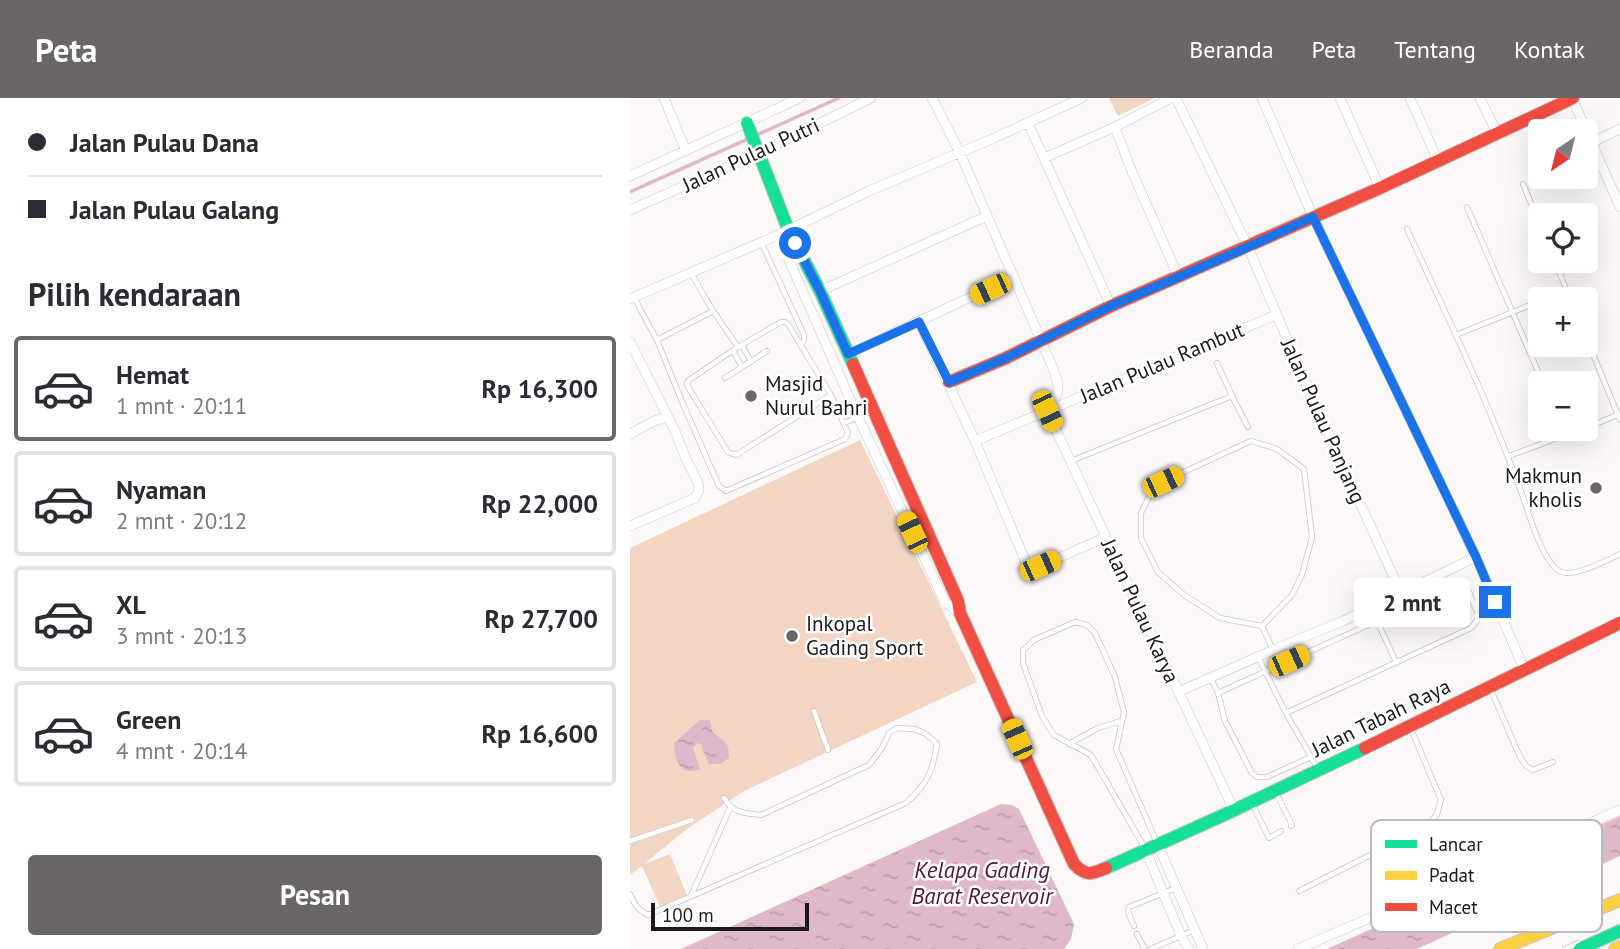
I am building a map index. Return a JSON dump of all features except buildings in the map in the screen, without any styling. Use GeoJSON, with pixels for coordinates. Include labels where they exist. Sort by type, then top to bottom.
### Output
{"type":"FeatureCollection","features":[{"type":"Feature","properties":{"kind":"main road"},"geometry":{"type":"LineString","coordinates":[[949,382],[1006,358],[1111,306],[1497,134],[1551,103],[1572,98]]}},
{"type":"Feature","properties":{"kind":"main road","name":"Jalan Tabah Raya"},"geometry":{"type":"LineString","coordinates":[[749,126],[783,232],[820,291],[958,601],[960,613],[1077,868],[1082,873],[1093,874],[1153,850],[1234,810],[1253,806],[1277,795],[1319,770],[1410,728],[1489,686],[1620,623]]}},
{"type":"Feature","properties":{"kind":"main road"},"geometry":{"type":"LineString","coordinates":[[1602,907],[1620,900]]}},
{"type":"Feature","properties":{"kind":"main road"},"geometry":{"type":"LineString","coordinates":[[1602,916],[1620,908]]}},
{"type":"Feature","properties":{"kind":"main road"},"geometry":{"type":"LineString","coordinates":[[1580,949],[1620,931]]}},
{"type":"Feature","properties":{"kind":"main road"},"geometry":{"type":"LineString","coordinates":[[1500,949],[1542,932]]}},
{"type":"Feature","properties":{"kind":"main road"},"geometry":{"type":"LineString","coordinates":[[1531,949],[1568,932]]}},
{"type":"Feature","properties":{"kind":"main road"},"geometry":{"type":"LineString","coordinates":[[1595,949],[1620,938]]}},
{"type":"Feature","properties":{"kind":"main road"},"geometry":{"type":"LineString","coordinates":[[1615,949],[1620,947]]}},
{"type":"Feature","properties":{"kind":"street"},"geometry":{"type":"LineString","coordinates":[[664,98],[686,151]]}},
{"type":"Feature","properties":{"kind":"street"},"geometry":{"type":"LineString","coordinates":[[630,176],[749,126],[800,98]]}},
{"type":"Feature","properties":{"kind":"street","name":"Jalan Pulau Putri"},"geometry":{"type":"LineString","coordinates":[[630,210],[871,98]]}},
{"type":"Feature","properties":{"kind":"street"},"geometry":{"type":"LineString","coordinates":[[932,98],[960,153],[1059,384],[1059,393],[1047,411]]}},
{"type":"Feature","properties":{"kind":"street"},"geometry":{"type":"LineString","coordinates":[[633,298],[1082,98]]}},
{"type":"Feature","properties":{"kind":"street"},"geometry":{"type":"LineString","coordinates":[[1044,158],[1174,98]]}},
{"type":"Feature","properties":{"kind":"street","name":"Jalan Pulau Panjang"},"geometry":{"type":"LineString","coordinates":[[1174,98],[1248,247],[1310,394],[1401,593]]}},
{"type":"Feature","properties":{"kind":"street"},"geometry":{"type":"LineString","coordinates":[[1262,98],[1313,217],[1476,557],[1524,669]]}},
{"type":"Feature","properties":{"kind":"street"},"geometry":{"type":"LineString","coordinates":[[1340,98],[1380,188]]}},
{"type":"Feature","properties":{"kind":"street"},"geometry":{"type":"LineString","coordinates":[[1410,98],[1438,161]]}},
{"type":"Feature","properties":{"kind":"street"},"geometry":{"type":"LineString","coordinates":[[1480,98],[1497,134]]}},
{"type":"Feature","properties":{"kind":"street"},"geometry":{"type":"LineString","coordinates":[[1572,98],[1582,119]]}},
{"type":"Feature","properties":{"kind":"street"},"geometry":{"type":"LineString","coordinates":[[1028,123],[1111,306]]}},
{"type":"Feature","properties":{"kind":"street"},"geometry":{"type":"LineString","coordinates":[[1115,127],[1178,276]]}},
{"type":"Feature","properties":{"kind":"street"},"geometry":{"type":"LineString","coordinates":[[1598,140],[1620,129]]}},
{"type":"Feature","properties":{"kind":"street"},"geometry":{"type":"LineString","coordinates":[[1598,151],[1616,183],[1620,207]]}},
{"type":"Feature","properties":{"kind":"street"},"geometry":{"type":"LineString","coordinates":[[820,291],[987,216]]}},
{"type":"Feature","properties":{"kind":"street"},"geometry":{"type":"LineString","coordinates":[[783,232],[858,417],[944,602],[960,613]]}},
{"type":"Feature","properties":{"kind":"street"},"geometry":{"type":"LineString","coordinates":[[848,354],[1014,277]]}},
{"type":"Feature","properties":{"kind":"street","name":"Jalan Pulau Rambut"},"geometry":{"type":"LineString","coordinates":[[975,441],[1276,315]]}},
{"type":"Feature","properties":{"kind":"street"},"geometry":{"type":"LineString","coordinates":[[919,322],[949,382],[1027,565],[1040,566],[1106,537]]}},
{"type":"Feature","properties":{"kind":"street"},"geometry":{"type":"LineString","coordinates":[[630,342],[675,431],[699,490],[695,498],[630,526]]}},
{"type":"Feature","properties":{"kind":"street","name":"Jalan Pulau Karya"},"geometry":{"type":"LineString","coordinates":[[1047,411],[1234,810]]}},
{"type":"Feature","properties":{"kind":"street"},"geometry":{"type":"LineString","coordinates":[[630,434],[667,417]]}},
{"type":"Feature","properties":{"kind":"street"},"geometry":{"type":"LineString","coordinates":[[1178,692],[1343,621],[1476,557]]}},
{"type":"Feature","properties":{"kind":"street"},"geometry":{"type":"LineString","coordinates":[[1597,820],[1620,810]]}},
{"type":"Feature","properties":{"kind":"street"},"geometry":{"type":"LineString","coordinates":[[1153,850],[1167,866],[1203,949]]}},
{"type":"Feature","properties":{"kind":"street"},"geometry":{"type":"LineString","coordinates":[[1153,850],[1154,871],[1189,949]]}},
{"type":"Feature","properties":{"kind":"street"},"geometry":{"type":"LineString","coordinates":[[1298,949],[1371,917]]}},
{"type":"Feature","properties":{"kind":"lane"},"geometry":{"type":"LineString","coordinates":[[1523,184],[1531,203]]}},
{"type":"Feature","properties":{"kind":"lane"},"geometry":{"type":"LineString","coordinates":[[1467,207],[1538,371]]}},
{"type":"Feature","properties":{"kind":"lane"},"geometry":{"type":"LineString","coordinates":[[1407,229],[1509,456],[1540,545],[1559,570],[1568,573],[1586,569],[1620,554]]}},
{"type":"Feature","properties":{"kind":"lane"},"geometry":{"type":"LineString","coordinates":[[761,242],[804,335],[801,345]]}},
{"type":"Feature","properties":{"kind":"lane"},"geometry":{"type":"LineString","coordinates":[[691,273],[713,311],[751,362]]}},
{"type":"Feature","properties":{"kind":"lane"},"geometry":{"type":"LineString","coordinates":[[633,298],[657,340],[719,485],[726,491],[845,439],[848,433],[831,396],[788,324],[781,322],[689,380],[687,383],[695,399],[728,452],[736,455],[831,396]]}},
{"type":"Feature","properties":{"kind":"lane"},"geometry":{"type":"LineString","coordinates":[[1456,335],[1528,306]]}},
{"type":"Feature","properties":{"kind":"lane"},"geometry":{"type":"LineString","coordinates":[[657,340],[713,311]]}},
{"type":"Feature","properties":{"kind":"lane"},"geometry":{"type":"LineString","coordinates":[[738,348],[742,368]]}},
{"type":"Feature","properties":{"kind":"lane"},"geometry":{"type":"LineString","coordinates":[[725,378],[767,351]]}},
{"type":"Feature","properties":{"kind":"lane"},"geometry":{"type":"LineString","coordinates":[[1594,357],[1619,418],[1598,424]]}},
{"type":"Feature","properties":{"kind":"lane"},"geometry":{"type":"LineString","coordinates":[[1217,363],[1248,427]]}},
{"type":"Feature","properties":{"kind":"lane"},"geometry":{"type":"LineString","coordinates":[[1071,461],[1232,396]]}},
{"type":"Feature","properties":{"kind":"lane"},"geometry":{"type":"LineString","coordinates":[[844,423],[873,410]]}},
{"type":"Feature","properties":{"kind":"lane"},"geometry":{"type":"LineString","coordinates":[[1251,441],[1277,449],[1304,468],[1312,537],[1303,575],[1292,595],[1262,626],[1220,618],[1184,595],[1158,572],[1141,538],[1141,513],[1150,495],[1163,482],[1251,441]]}},
{"type":"Feature","properties":{"kind":"lane"},"geometry":{"type":"LineString","coordinates":[[1509,456],[1551,441]]}},
{"type":"Feature","properties":{"kind":"lane"},"geometry":{"type":"LineString","coordinates":[[1218,693],[1454,586],[1465,588],[1469,592],[1478,615],[1471,628],[1286,713]]}},
{"type":"Feature","properties":{"kind":"lane"},"geometry":{"type":"LineString","coordinates":[[1377,621],[1396,662]]}},
{"type":"Feature","properties":{"kind":"lane"},"geometry":{"type":"LineString","coordinates":[[1076,622],[1087,625],[1094,633],[1115,677],[1124,712],[1116,749],[1153,850],[1091,755],[1054,735],[1042,716],[1023,663],[1023,650],[1034,640],[1076,622]]}},
{"type":"Feature","properties":{"kind":"lane"},"geometry":{"type":"LineString","coordinates":[[1262,626],[1273,650]]}},
{"type":"Feature","properties":{"kind":"lane"},"geometry":{"type":"LineString","coordinates":[[1258,657],[1319,770]]}},
{"type":"Feature","properties":{"kind":"lane"},"geometry":{"type":"LineString","coordinates":[[1211,679],[1218,693],[1225,721],[1252,773],[1257,777],[1267,778],[1311,757]]}},
{"type":"Feature","properties":{"kind":"lane"},"geometry":{"type":"LineString","coordinates":[[1489,686],[1526,766],[1533,770],[1553,762]]}},
{"type":"Feature","properties":{"kind":"lane"},"geometry":{"type":"LineString","coordinates":[[814,711],[828,750]]}},
{"type":"Feature","properties":{"kind":"lane"},"geometry":{"type":"LineString","coordinates":[[1069,744],[1098,728],[1122,721]]}},
{"type":"Feature","properties":{"kind":"lane"},"geometry":{"type":"LineString","coordinates":[[630,894],[640,911],[648,915],[906,803],[922,788],[933,767],[937,744],[915,729],[897,728],[889,733],[869,765],[761,815],[743,813],[730,807],[724,798]]}},
{"type":"Feature","properties":{"kind":"lane"},"geometry":{"type":"LineString","coordinates":[[1410,728],[1441,800],[1432,820]]}},
{"type":"Feature","properties":{"kind":"lane"},"geometry":{"type":"LineString","coordinates":[[1277,795],[1291,826]]}},
{"type":"Feature","properties":{"kind":"lane"},"geometry":{"type":"LineString","coordinates":[[1253,806],[1269,838],[1281,831]]}},
{"type":"Feature","properties":{"kind":"lane"},"geometry":{"type":"LineString","coordinates":[[691,897],[730,807]]}},
{"type":"Feature","properties":{"kind":"lane"},"geometry":{"type":"LineString","coordinates":[[630,841],[692,820]]}},
{"type":"Feature","properties":{"kind":"lane"},"geometry":{"type":"LineString","coordinates":[[1299,891],[1371,855]]}},
{"type":"Feature","properties":{"kind":"lane"},"geometry":{"type":"LineString","coordinates":[[1133,926],[1129,907],[1177,888]]}},
{"type":"Feature","properties":{"kind":"lane"},"geometry":{"type":"LineString","coordinates":[[1602,915],[1620,908]]}},
{"type":"Feature","properties":{"kind":"lane"},"geometry":{"type":"LineString","coordinates":[[1564,949],[1620,924]]}},
{"type":"Feature","properties":{"kind":"lane"},"geometry":{"type":"LineString","coordinates":[[1151,949],[1195,929]]}},
{"type":"Feature","properties":{"kind":"lane"},"geometry":{"type":"LineString","coordinates":[[1137,934],[1145,949]]}},
{"type":"Feature","properties":{"kind":"shaded area"},"geometry":{"type":"Polygon","coordinates":[[[1109,98],[1155,98],[1118,116],[1109,98]]]}},
{"type":"Feature","properties":{"kind":"shaded area","name":"Inkopal Gading Sport"},"geometry":{"type":"Polygon","coordinates":[[[860,440],[977,682],[744,791],[687,829],[644,864],[670,854],[687,895],[660,907],[642,866],[630,875],[630,548],[860,440]]]}},
{"type":"Feature","properties":{"kind":"water"},"geometry":{"type":"Polygon","coordinates":[[[700,720],[710,720],[712,731],[727,744],[729,758],[720,764],[709,764],[702,745],[697,743],[693,748],[700,769],[687,771],[677,761],[674,743],[700,720]]]}},
{"type":"Feature","properties":{"kind":"water","name":"Kelapa Gading Barat Reservoir"},"geometry":{"type":"Polygon","coordinates":[[[1001,804],[1019,809],[1074,924],[1071,939],[1064,949],[681,949],[1001,804]]]}},
{"type":"Feature","properties":{"kind":"water"},"geometry":{"type":"Polygon","coordinates":[[[1620,816],[1620,856],[1602,864],[1602,824],[1620,816]]]}},
{"type":"Feature","properties":{"kind":"water"},"geometry":{"type":"Polygon","coordinates":[[[1371,929],[1371,932],[1454,932],[1417,949],[1327,949],[1371,929]]]}},
{"type":"Feature","properties":{"kind":"waterway"},"geometry":{"type":"LineString","coordinates":[[630,192],[839,98]]}},
{"type":"Feature","properties":{"kind":"traffic: fast"},"geometry":{"type":"LineString","coordinates":[[747,123],[788,229],[853,364]]}},
{"type":"Feature","properties":{"kind":"traffic: fast"},"geometry":{"type":"LineString","coordinates":[[1106,868],[1365,748]]}},
{"type":"Feature","properties":{"kind":"traffic: fast"},"geometry":{"type":"LineString","coordinates":[[1580,949],[1620,931]]}},
{"type":"Feature","properties":{"kind":"traffic: slow"},"geometry":{"type":"LineString","coordinates":[[1602,907],[1620,900]]}},
{"type":"Feature","properties":{"kind":"traffic: slow"},"geometry":{"type":"LineString","coordinates":[[1500,949],[1542,932]]}},
{"type":"Feature","properties":{"kind":"traffic: slow"},"geometry":{"type":"LineString","coordinates":[[1615,949],[1620,947]]}},
{"type":"Feature","properties":{"kind":"traffic: jam"},"geometry":{"type":"LineString","coordinates":[[949,382],[1573,98]]}},
{"type":"Feature","properties":{"kind":"traffic: jam"},"geometry":{"type":"LineString","coordinates":[[853,364],[958,601],[960,613],[1074,864],[1088,873],[1106,868]]}},
{"type":"Feature","properties":{"kind":"traffic: jam"},"geometry":{"type":"LineString","coordinates":[[1365,748],[1620,623]]}},
{"type":"Feature","properties":{"kind":"place","name":"Masjid Nurul Bahri"},"geometry":{"type":"Point","coordinates":[751,396]}},
{"type":"Feature","properties":{"kind":"place","name":"Makmun kholis"},"geometry":{"type":"Point","coordinates":[1596,488]}},
{"type":"Feature","properties":{"kind":"place","name":"Inkopal Gading Sport"},"geometry":{"type":"Point","coordinates":[792,636]}},
{"type":"Feature","properties":{"kind":"route"},"geometry":{"type":"LineString","coordinates":[[795,243],[848,354],[919,322],[949,382],[1006,358],[1111,306],[1313,217],[1495,602]]}}]}
